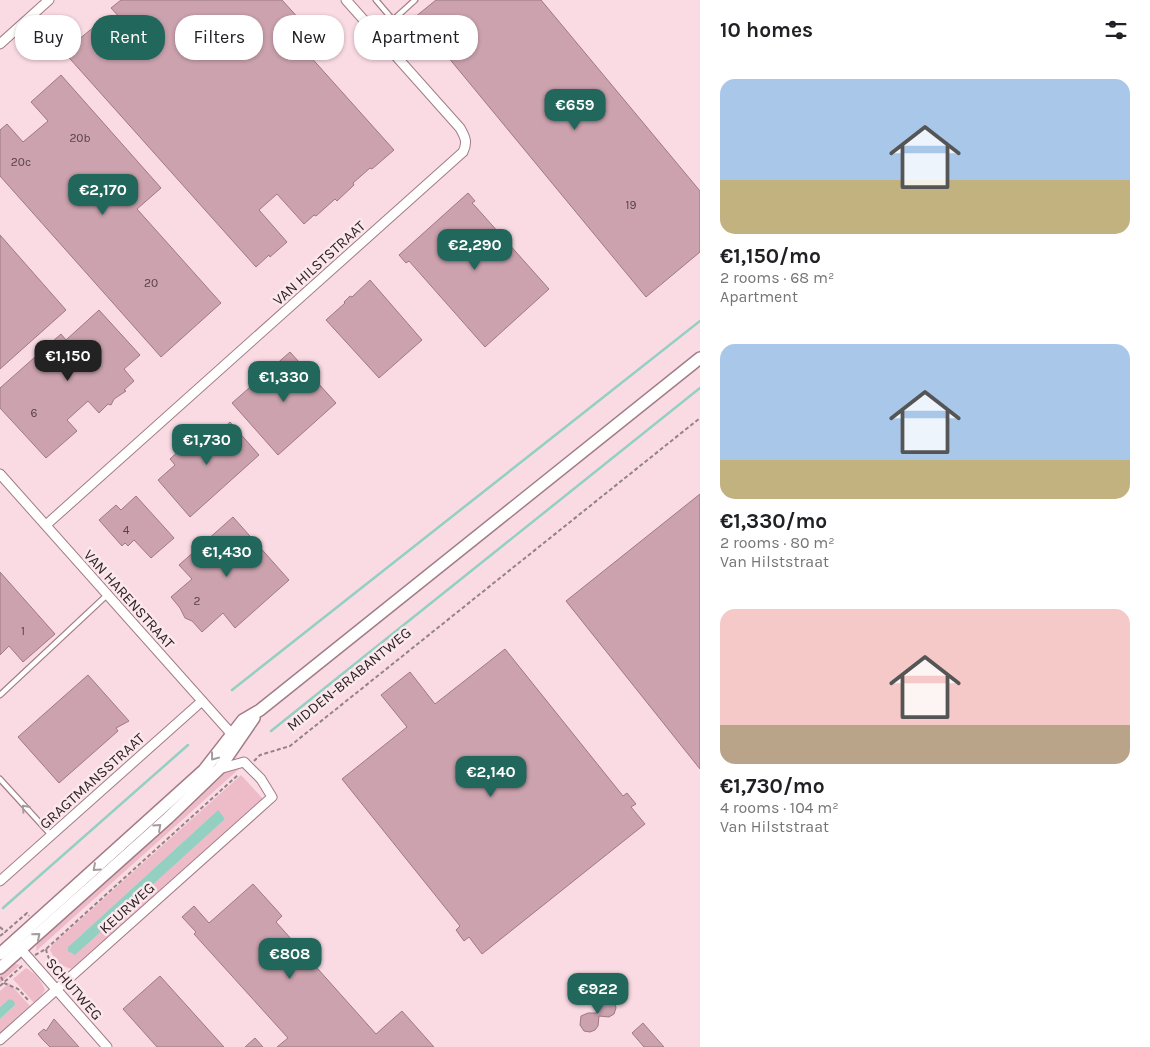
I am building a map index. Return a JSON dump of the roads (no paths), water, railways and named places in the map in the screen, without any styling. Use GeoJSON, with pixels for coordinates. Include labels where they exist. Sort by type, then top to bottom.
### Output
{"type":"FeatureCollection","features":[{"type":"Feature","properties":{"kind":"street"},"geometry":{"type":"LineString","coordinates":[[0,44],[49,0]]}},
{"type":"Feature","properties":{"kind":"street","name":"VAN HILSTSTRAAT"},"geometry":{"type":"LineString","coordinates":[[46,525],[463,152],[466,146],[465,138],[460,128],[346,0]]}},
{"type":"Feature","properties":{"kind":"street","name":"MIDDEN-BRABANTWEG"},"geometry":{"type":"LineString","coordinates":[[0,968],[18,945],[204,770],[260,710],[700,358]]}},
{"type":"Feature","properties":{"kind":"street","name":"VAN HARENSTRAAT"},"geometry":{"type":"LineString","coordinates":[[0,474],[235,738]]}},
{"type":"Feature","properties":{"kind":"street","name":"GRAGTMANSSTRAAT"},"geometry":{"type":"LineString","coordinates":[[0,881],[202,702]]}},
{"type":"Feature","properties":{"kind":"street","name":"MIDDEN-BRABANTWEG"},"geometry":{"type":"LineString","coordinates":[[0,954],[18,945],[168,818],[219,769],[235,738]]}},
{"type":"Feature","properties":{"kind":"street","name":"KEURWEG"},"geometry":{"type":"LineString","coordinates":[[0,1040],[272,797],[261,779],[244,762],[219,769]]}},
{"type":"Feature","properties":{"kind":"street","name":"SCHUTWEG"},"geometry":{"type":"LineString","coordinates":[[18,945],[107,1047]]}},
{"type":"Feature","properties":{"kind":"lane"},"geometry":{"type":"LineString","coordinates":[[376,0],[393,20],[415,0]]}},
{"type":"Feature","properties":{"kind":"lane"},"geometry":{"type":"LineString","coordinates":[[0,695],[107,595]]}},
{"type":"Feature","properties":{"kind":"lane"},"geometry":{"type":"LineString","coordinates":[[0,780],[50,835]]}},
{"type":"Feature","properties":{"kind":"waterway"},"geometry":{"type":"LineString","coordinates":[[232,690],[700,321]]}},
{"type":"Feature","properties":{"kind":"waterway"},"geometry":{"type":"LineString","coordinates":[[271,731],[700,388]]}},
{"type":"Feature","properties":{"kind":"waterway"},"geometry":{"type":"LineString","coordinates":[[3,908],[188,745]]}}]}
